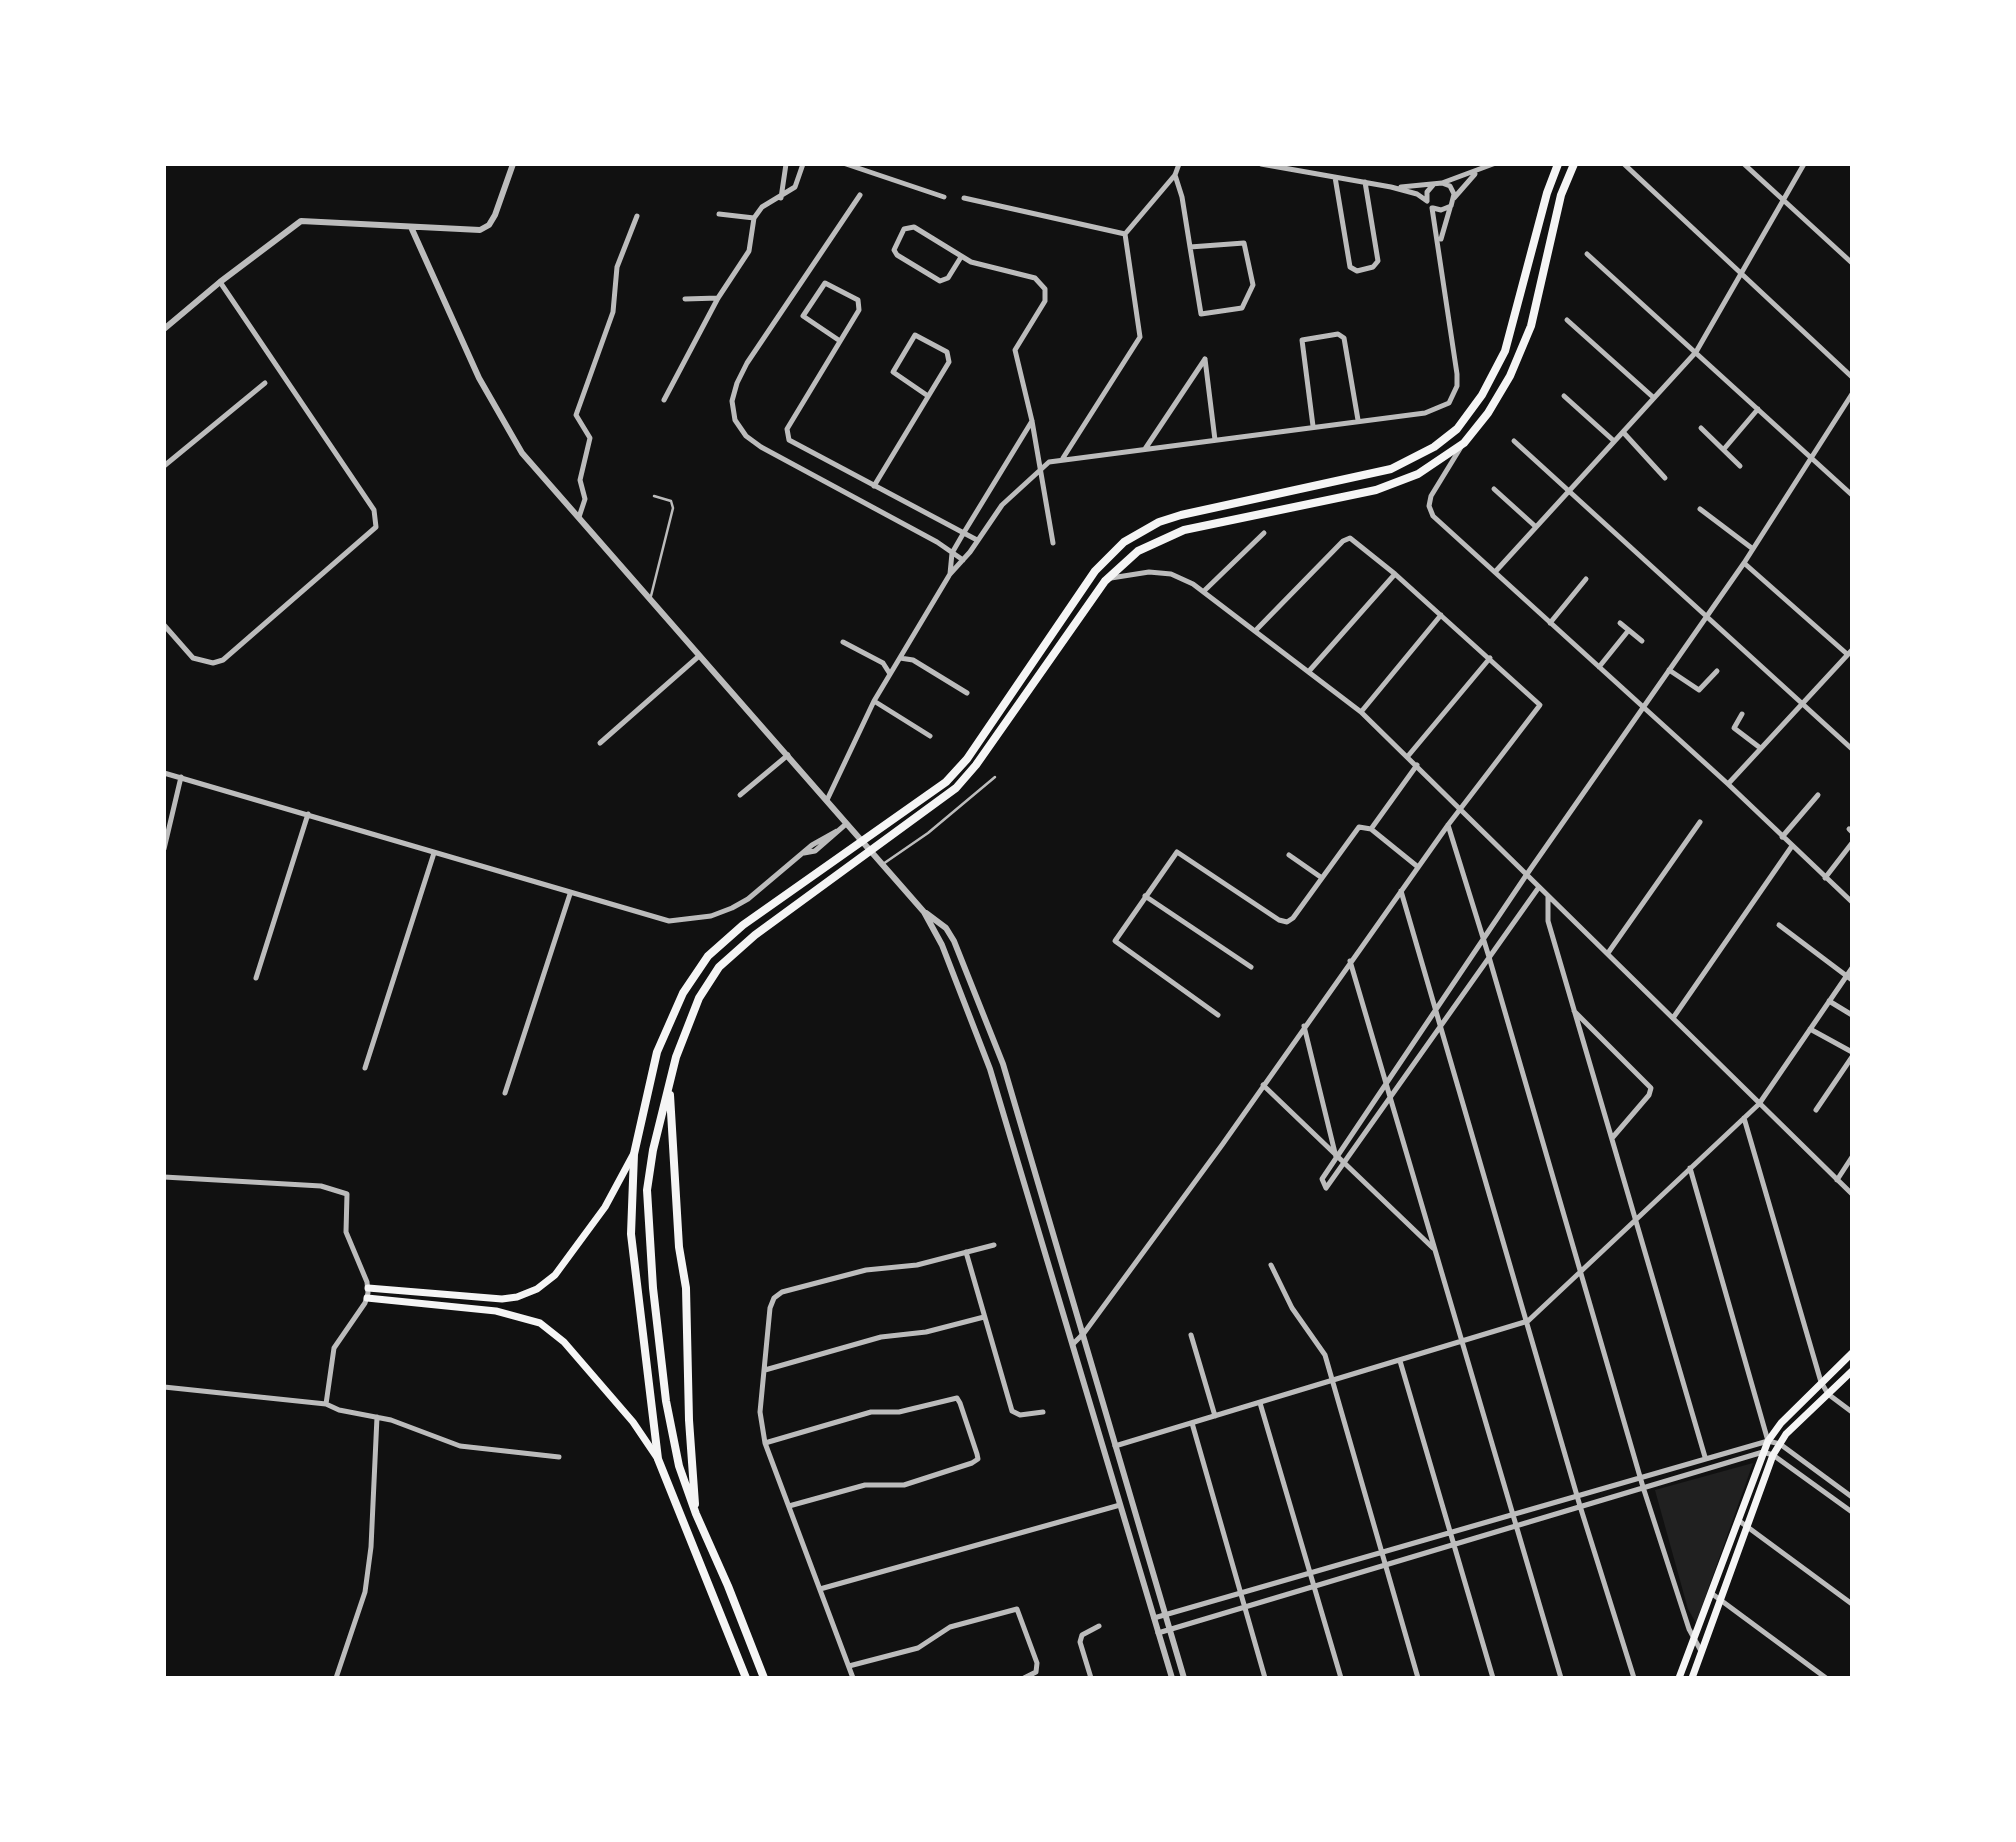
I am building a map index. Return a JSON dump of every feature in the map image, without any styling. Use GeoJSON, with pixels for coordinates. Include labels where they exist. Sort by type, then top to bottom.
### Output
{"type":"FeatureCollection","features":[{"type":"Feature","properties":{"kind":"main road"},"geometry":{"type":"LineString","coordinates":[[658,1459],[631,1234],[634,1154],[657,1052],[683,993],[708,956],[743,925],[946,782],[967,759],[1095,571],[1124,542],[1159,522],[1181,515],[1391,470],[1434,447],[1457,429],[1482,396],[1505,351],[1547,193],[1558,164]]}},
{"type":"Feature","properties":{"kind":"main road"},"geometry":{"type":"LineString","coordinates":[[764,1678],[729,1586],[696,1514],[671,1430],[648,1230],[647,1190],[671,1078],[686,1025],[719,967],[755,935],[956,788],[976,765],[1105,581],[1138,551],[1157,540],[1184,530],[1376,490],[1418,474],[1464,443],[1488,413],[1510,376],[1531,326],[1561,195],[1574,164]]}},
{"type":"Feature","properties":{"kind":"main road"},"geometry":{"type":"LineString","coordinates":[[671,1078],[670,1124],[679,1247],[686,1288],[688,1420],[696,1514]]}},
{"type":"Feature","properties":{"kind":"main road"},"geometry":{"type":"LineString","coordinates":[[368,1288],[502,1299],[517,1297],[537,1289],[555,1275],[604,1207],[634,1154]]}},
{"type":"Feature","properties":{"kind":"main road"},"geometry":{"type":"LineString","coordinates":[[367,1298],[496,1311],[540,1323],[573,1352],[633,1422],[658,1459],[746,1678]]}},
{"type":"Feature","properties":{"kind":"main road"},"geometry":{"type":"LineString","coordinates":[[1679,1678],[1768,1441],[1821,1382],[1852,1353]]}},
{"type":"Feature","properties":{"kind":"main road"},"geometry":{"type":"LineString","coordinates":[[1692,1678],[1773,1455],[1780,1444],[1852,1371]]}},
{"type":"Feature","properties":{"kind":"main road"},"geometry":{"type":"LineString","coordinates":[[713,1592],[729,1586]]}},
{"type":"Feature","properties":{"kind":"street"},"geometry":{"type":"LineString","coordinates":[[164,329],[301,220],[480,230],[489,225],[513,164]]}},
{"type":"Feature","properties":{"kind":"street"},"geometry":{"type":"LineString","coordinates":[[782,198],[786,164]]}},
{"type":"Feature","properties":{"kind":"street"},"geometry":{"type":"LineString","coordinates":[[664,400],[718,298],[749,250],[754,218],[762,207],[782,198],[799,180],[803,164]]}},
{"type":"Feature","properties":{"kind":"street"},"geometry":{"type":"LineString","coordinates":[[846,164],[944,197]]}},
{"type":"Feature","properties":{"kind":"street"},"geometry":{"type":"LineString","coordinates":[[1063,458],[1140,337],[1125,234],[1175,175],[1179,164]]}},
{"type":"Feature","properties":{"kind":"street"},"geometry":{"type":"LineString","coordinates":[[827,800],[874,701],[950,574],[963,561],[1002,505],[1039,469],[1063,458],[1425,413],[1440,408],[1454,395],[1457,374],[1440,246],[1432,208],[1427,201],[1407,190],[1261,164]]}},
{"type":"Feature","properties":{"kind":"street"},"geometry":{"type":"LineString","coordinates":[[1391,187],[1442,183],[1493,164]]}},
{"type":"Feature","properties":{"kind":"street"},"geometry":{"type":"LineString","coordinates":[[1625,164],[1852,377]]}},
{"type":"Feature","properties":{"kind":"street"},"geometry":{"type":"LineString","coordinates":[[1744,164],[1852,263]]}},
{"type":"Feature","properties":{"kind":"street"},"geometry":{"type":"LineString","coordinates":[[1495,572],[1696,352],[1804,164]]}},
{"type":"Feature","properties":{"kind":"street"},"geometry":{"type":"LineString","coordinates":[[1432,208],[1441,210],[1452,202],[1480,169]]}},
{"type":"Feature","properties":{"kind":"street"},"geometry":{"type":"LineString","coordinates":[[1175,175],[1182,197],[1190,247],[1201,314],[1236,310],[1245,305],[1253,285],[1248,248],[1238,242],[1190,247]]}},
{"type":"Feature","properties":{"kind":"street"},"geometry":{"type":"LineString","coordinates":[[1335,177],[1350,267],[1357,271],[1373,267],[1378,261],[1365,182]]}},
{"type":"Feature","properties":{"kind":"street"},"geometry":{"type":"LineString","coordinates":[[1440,246],[1452,202],[1452,190],[1442,183]]}},
{"type":"Feature","properties":{"kind":"street"},"geometry":{"type":"LineString","coordinates":[[1427,201],[1427,192],[1433,185]]}},
{"type":"Feature","properties":{"kind":"street"},"geometry":{"type":"LineString","coordinates":[[860,195],[747,363],[732,401],[735,420],[746,436],[761,447],[963,561]]}},
{"type":"Feature","properties":{"kind":"street"},"geometry":{"type":"LineString","coordinates":[[964,198],[1125,234]]}},
{"type":"Feature","properties":{"kind":"street"},"geometry":{"type":"LineString","coordinates":[[719,214],[754,218]]}},
{"type":"Feature","properties":{"kind":"street"},"geometry":{"type":"LineString","coordinates":[[579,517],[585,499],[580,480],[590,438],[576,415],[613,312],[617,267],[637,216]]}},
{"type":"Feature","properties":{"kind":"street"},"geometry":{"type":"LineString","coordinates":[[961,257],[948,278],[940,281],[897,255],[894,250],[904,229],[909,226],[971,262],[1035,278],[1045,289],[1045,301],[1015,351],[1032,421],[1053,543]]}},
{"type":"Feature","properties":{"kind":"street"},"geometry":{"type":"LineString","coordinates":[[411,227],[500,419],[531,464],[788,755],[880,866],[924,912],[946,928],[984,1013],[1003,1064],[1185,1678]]}},
{"type":"Feature","properties":{"kind":"street"},"geometry":{"type":"LineString","coordinates":[[1587,254],[1852,495]]}},
{"type":"Feature","properties":{"kind":"street"},"geometry":{"type":"LineString","coordinates":[[164,625],[193,658],[213,663],[223,660],[371,535],[377,519],[374,510],[220,282]]}},
{"type":"Feature","properties":{"kind":"street"},"geometry":{"type":"LineString","coordinates":[[840,341],[806,321],[803,316],[825,283],[840,289],[860,304],[840,341],[786,435],[789,440],[977,540]]}},
{"type":"Feature","properties":{"kind":"street"},"geometry":{"type":"LineString","coordinates":[[685,299],[718,298]]}},
{"type":"Feature","properties":{"kind":"street"},"geometry":{"type":"LineString","coordinates":[[1567,320],[1654,398]]}},
{"type":"Feature","properties":{"kind":"street"},"geometry":{"type":"LineString","coordinates":[[1313,426],[1302,340],[1338,334],[1344,338],[1359,420]]}},
{"type":"Feature","properties":{"kind":"street"},"geometry":{"type":"LineString","coordinates":[[874,486],[928,396],[949,356],[947,352],[915,335],[893,368],[895,376],[928,396]]}},
{"type":"Feature","properties":{"kind":"street"},"geometry":{"type":"LineString","coordinates":[[1145,449],[1205,359],[1215,440]]}},
{"type":"Feature","properties":{"kind":"street"},"geometry":{"type":"LineString","coordinates":[[164,467],[265,383]]}},
{"type":"Feature","properties":{"kind":"street"},"geometry":{"type":"LineString","coordinates":[[1539,887],[1327,1189],[1323,1186],[1322,1179],[1336,1157],[1527,874],[1744,563],[1813,459],[1852,394]]}},
{"type":"Feature","properties":{"kind":"street"},"geometry":{"type":"LineString","coordinates":[[1564,396],[1615,441]]}},
{"type":"Feature","properties":{"kind":"street"},"geometry":{"type":"LineString","coordinates":[[1724,449],[1758,409]]}},
{"type":"Feature","properties":{"kind":"street"},"geometry":{"type":"LineString","coordinates":[[950,574],[953,553],[962,534],[1032,421]]}},
{"type":"Feature","properties":{"kind":"street"},"geometry":{"type":"LineString","coordinates":[[1701,428],[1740,466]]}},
{"type":"Feature","properties":{"kind":"street"},"geometry":{"type":"LineString","coordinates":[[1623,432],[1665,478]]}},
{"type":"Feature","properties":{"kind":"street"},"geometry":{"type":"LineString","coordinates":[[1514,441],[1852,749]]}},
{"type":"Feature","properties":{"kind":"street"},"geometry":{"type":"LineString","coordinates":[[1464,443],[1431,496],[1430,512],[1728,784],[1852,902]]}},
{"type":"Feature","properties":{"kind":"street"},"geometry":{"type":"LineString","coordinates":[[1494,489],[1536,527]]}},
{"type":"Feature","properties":{"kind":"street"},"geometry":{"type":"LineString","coordinates":[[1700,509],[1753,549]]}},
{"type":"Feature","properties":{"kind":"street"},"geometry":{"type":"LineString","coordinates":[[1204,591],[1264,533]]}},
{"type":"Feature","properties":{"kind":"street"},"geometry":{"type":"LineString","coordinates":[[1073,1344],[1084,1333],[1461,807],[1540,705],[1395,574],[1349,538],[1256,629]]}},
{"type":"Feature","properties":{"kind":"street"},"geometry":{"type":"LineString","coordinates":[[1728,784],[1759,747],[1849,652],[1744,563]]}},
{"type":"Feature","properties":{"kind":"street"},"geometry":{"type":"LineString","coordinates":[[1105,581],[1136,573],[1161,573],[1183,578],[1310,670],[1361,712],[1461,807],[1852,1194]]}},
{"type":"Feature","properties":{"kind":"street"},"geometry":{"type":"LineString","coordinates":[[1310,670],[1395,574]]}},
{"type":"Feature","properties":{"kind":"street"},"geometry":{"type":"LineString","coordinates":[[1550,622],[1586,579]]}},
{"type":"Feature","properties":{"kind":"street"},"geometry":{"type":"LineString","coordinates":[[1361,712],[1441,615]]}},
{"type":"Feature","properties":{"kind":"street"},"geometry":{"type":"LineString","coordinates":[[1620,623],[1643,641]]}},
{"type":"Feature","properties":{"kind":"street"},"geometry":{"type":"LineString","coordinates":[[1599,667],[1628,631]]}},
{"type":"Feature","properties":{"kind":"street"},"geometry":{"type":"LineString","coordinates":[[844,642],[883,663],[890,674]]}},
{"type":"Feature","properties":{"kind":"street"},"geometry":{"type":"LineString","coordinates":[[600,743],[699,656]]}},
{"type":"Feature","properties":{"kind":"street"},"geometry":{"type":"LineString","coordinates":[[900,658],[913,660],[967,693]]}},
{"type":"Feature","properties":{"kind":"street"},"geometry":{"type":"LineString","coordinates":[[1408,756],[1490,658]]}},
{"type":"Feature","properties":{"kind":"street"},"geometry":{"type":"LineString","coordinates":[[1669,670],[1699,690],[1717,671]]}},
{"type":"Feature","properties":{"kind":"street"},"geometry":{"type":"LineString","coordinates":[[874,701],[930,736]]}},
{"type":"Feature","properties":{"kind":"street"},"geometry":{"type":"LineString","coordinates":[[1742,714],[1734,728],[1759,747]]}},
{"type":"Feature","properties":{"kind":"street"},"geometry":{"type":"LineString","coordinates":[[740,795],[788,755]]}},
{"type":"Feature","properties":{"kind":"street"},"geometry":{"type":"LineString","coordinates":[[1371,829],[1417,765]]}},
{"type":"Feature","properties":{"kind":"street"},"geometry":{"type":"LineString","coordinates":[[164,773],[668,921],[711,916],[748,899],[822,837],[846,824]]}},
{"type":"Feature","properties":{"kind":"street"},"geometry":{"type":"LineString","coordinates":[[164,849],[181,777]]}},
{"type":"Feature","properties":{"kind":"street"},"geometry":{"type":"LineString","coordinates":[[1782,837],[1818,795]]}},
{"type":"Feature","properties":{"kind":"street"},"geometry":{"type":"LineString","coordinates":[[256,978],[308,814]]}},
{"type":"Feature","properties":{"kind":"street"},"geometry":{"type":"LineString","coordinates":[[1608,953],[1700,821]]}},
{"type":"Feature","properties":{"kind":"street"},"geometry":{"type":"LineString","coordinates":[[1448,825],[1484,939],[1643,1488],[1693,1638],[1701,1651]]}},
{"type":"Feature","properties":{"kind":"street"},"geometry":{"type":"LineString","coordinates":[[1218,1015],[1115,941],[1177,852],[1279,920],[1287,922],[1293,918],[1359,827],[1371,829],[1418,867]]}},
{"type":"Feature","properties":{"kind":"street"},"geometry":{"type":"LineString","coordinates":[[1825,878],[1852,843]]}},
{"type":"Feature","properties":{"kind":"street"},"geometry":{"type":"LineString","coordinates":[[1673,1018],[1792,846]]}},
{"type":"Feature","properties":{"kind":"street"},"geometry":{"type":"LineString","coordinates":[[365,1068],[434,853]]}},
{"type":"Feature","properties":{"kind":"street"},"geometry":{"type":"LineString","coordinates":[[1289,855],[1322,878]]}},
{"type":"Feature","properties":{"kind":"street"},"geometry":{"type":"LineString","coordinates":[[1401,891],[1528,1321],[1576,1494],[1634,1678]]}},
{"type":"Feature","properties":{"kind":"street"},"geometry":{"type":"LineString","coordinates":[[505,1093],[570,894]]}},
{"type":"Feature","properties":{"kind":"street"},"geometry":{"type":"LineString","coordinates":[[1145,896],[1251,967]]}},
{"type":"Feature","properties":{"kind":"street"},"geometry":{"type":"LineString","coordinates":[[1548,896],[1548,921],[1573,1011],[1613,1137],[1705,1457]]}},
{"type":"Feature","properties":{"kind":"street"},"geometry":{"type":"LineString","coordinates":[[924,912],[942,945],[972,1018],[1073,1344],[1172,1678]]}},
{"type":"Feature","properties":{"kind":"street"},"geometry":{"type":"LineString","coordinates":[[1779,925],[1849,978]]}},
{"type":"Feature","properties":{"kind":"street"},"geometry":{"type":"LineString","coordinates":[[1350,961],[1519,1525],[1561,1678]]}},
{"type":"Feature","properties":{"kind":"street"},"geometry":{"type":"LineString","coordinates":[[1115,1446],[1528,1321],[1759,1104],[1829,1001],[1849,978],[1852,968]]}},
{"type":"Feature","properties":{"kind":"street"},"geometry":{"type":"LineString","coordinates":[[1829,1001],[1852,1015]]}},
{"type":"Feature","properties":{"kind":"street"},"geometry":{"type":"LineString","coordinates":[[1573,1011],[1651,1088],[1649,1095],[1613,1137]]}},
{"type":"Feature","properties":{"kind":"street"},"geometry":{"type":"LineString","coordinates":[[972,1018],[984,1013]]}},
{"type":"Feature","properties":{"kind":"street"},"geometry":{"type":"LineString","coordinates":[[1304,1026],[1336,1157]]}},
{"type":"Feature","properties":{"kind":"street"},"geometry":{"type":"LineString","coordinates":[[1810,1029],[1852,1054],[1816,1110]]}},
{"type":"Feature","properties":{"kind":"street"},"geometry":{"type":"LineString","coordinates":[[1263,1085],[1344,1166],[1435,1250]]}},
{"type":"Feature","properties":{"kind":"street"},"geometry":{"type":"LineString","coordinates":[[1744,1118],[1821,1382],[1828,1394],[1852,1412]]}},
{"type":"Feature","properties":{"kind":"street"},"geometry":{"type":"LineString","coordinates":[[1837,1180],[1852,1157]]}},
{"type":"Feature","properties":{"kind":"street"},"geometry":{"type":"LineString","coordinates":[[1690,1168],[1768,1441]]}},
{"type":"Feature","properties":{"kind":"street"},"geometry":{"type":"LineString","coordinates":[[164,1177],[343,1190],[349,1197],[346,1232],[368,1288],[367,1298],[334,1348],[326,1404]]}},
{"type":"Feature","properties":{"kind":"street"},"geometry":{"type":"LineString","coordinates":[[853,1678],[765,1443],[760,1412],[770,1308],[774,1298],[782,1292],[866,1270],[917,1265],[994,1245]]}},
{"type":"Feature","properties":{"kind":"street"},"geometry":{"type":"LineString","coordinates":[[966,1252],[1012,1411],[1020,1415],[1043,1412]]}},
{"type":"Feature","properties":{"kind":"street"},"geometry":{"type":"LineString","coordinates":[[1271,1265],[1292,1308],[1320,1345],[1333,1381],[1418,1678]]}},
{"type":"Feature","properties":{"kind":"street"},"geometry":{"type":"LineString","coordinates":[[765,1370],[881,1337],[926,1332],[984,1317]]}},
{"type":"Feature","properties":{"kind":"street"},"geometry":{"type":"LineString","coordinates":[[1191,1335],[1215,1416]]}},
{"type":"Feature","properties":{"kind":"street"},"geometry":{"type":"LineString","coordinates":[[1401,1361],[1493,1678]]}},
{"type":"Feature","properties":{"kind":"street"},"geometry":{"type":"LineString","coordinates":[[164,1387],[326,1404],[339,1410],[377,1417],[460,1446],[559,1457]]}},
{"type":"Feature","properties":{"kind":"street"},"geometry":{"type":"LineString","coordinates":[[1087,1394],[1100,1391]]}},
{"type":"Feature","properties":{"kind":"street"},"geometry":{"type":"LineString","coordinates":[[765,1443],[871,1412],[908,1411],[957,1398],[978,1459],[904,1485],[865,1485],[789,1506]]}},
{"type":"Feature","properties":{"kind":"street"},"geometry":{"type":"LineString","coordinates":[[1260,1403],[1341,1678]]}},
{"type":"Feature","properties":{"kind":"street"},"geometry":{"type":"LineString","coordinates":[[336,1678],[365,1592],[371,1547],[377,1417]]}},
{"type":"Feature","properties":{"kind":"street"},"geometry":{"type":"LineString","coordinates":[[1192,1423],[1265,1678]]}},
{"type":"Feature","properties":{"kind":"street"},"geometry":{"type":"LineString","coordinates":[[1154,1618],[1576,1494],[1768,1441],[1780,1444],[1852,1497]]}},
{"type":"Feature","properties":{"kind":"street"},"geometry":{"type":"LineString","coordinates":[[1158,1633],[1763,1452],[1773,1455],[1852,1512]]}},
{"type":"Feature","properties":{"kind":"street"},"geometry":{"type":"LineString","coordinates":[[820,1589],[1120,1505]]}},
{"type":"Feature","properties":{"kind":"street"},"geometry":{"type":"LineString","coordinates":[[1738,1520],[1852,1604]]}},
{"type":"Feature","properties":{"kind":"street"},"geometry":{"type":"LineString","coordinates":[[1133,1546],[1145,1542]]}},
{"type":"Feature","properties":{"kind":"street"},"geometry":{"type":"LineString","coordinates":[[1711,1593],[1826,1678]]}},
{"type":"Feature","properties":{"kind":"street"},"geometry":{"type":"LineString","coordinates":[[849,1666],[918,1648],[950,1627],[1012,1609],[1021,1614],[1037,1668],[1033,1675],[1024,1678]]}},
{"type":"Feature","properties":{"kind":"street"},"geometry":{"type":"LineString","coordinates":[[1091,1678],[1080,1642],[1082,1635],[1098,1626]]}},
{"type":"Feature","properties":{"kind":"lane"},"geometry":{"type":"LineString","coordinates":[[651,598],[673,508],[671,501],[654,496]]}},
{"type":"Feature","properties":{"kind":"lane"},"geometry":{"type":"LineString","coordinates":[[880,866],[928,833],[995,777]]}},
{"type":"Feature","properties":{"kind":"shaded area"},"geometry":{"type":"Polygon","coordinates":[[[1753,1463],[1696,1623],[1688,1609],[1655,1490],[1753,1463]]]}}]}
